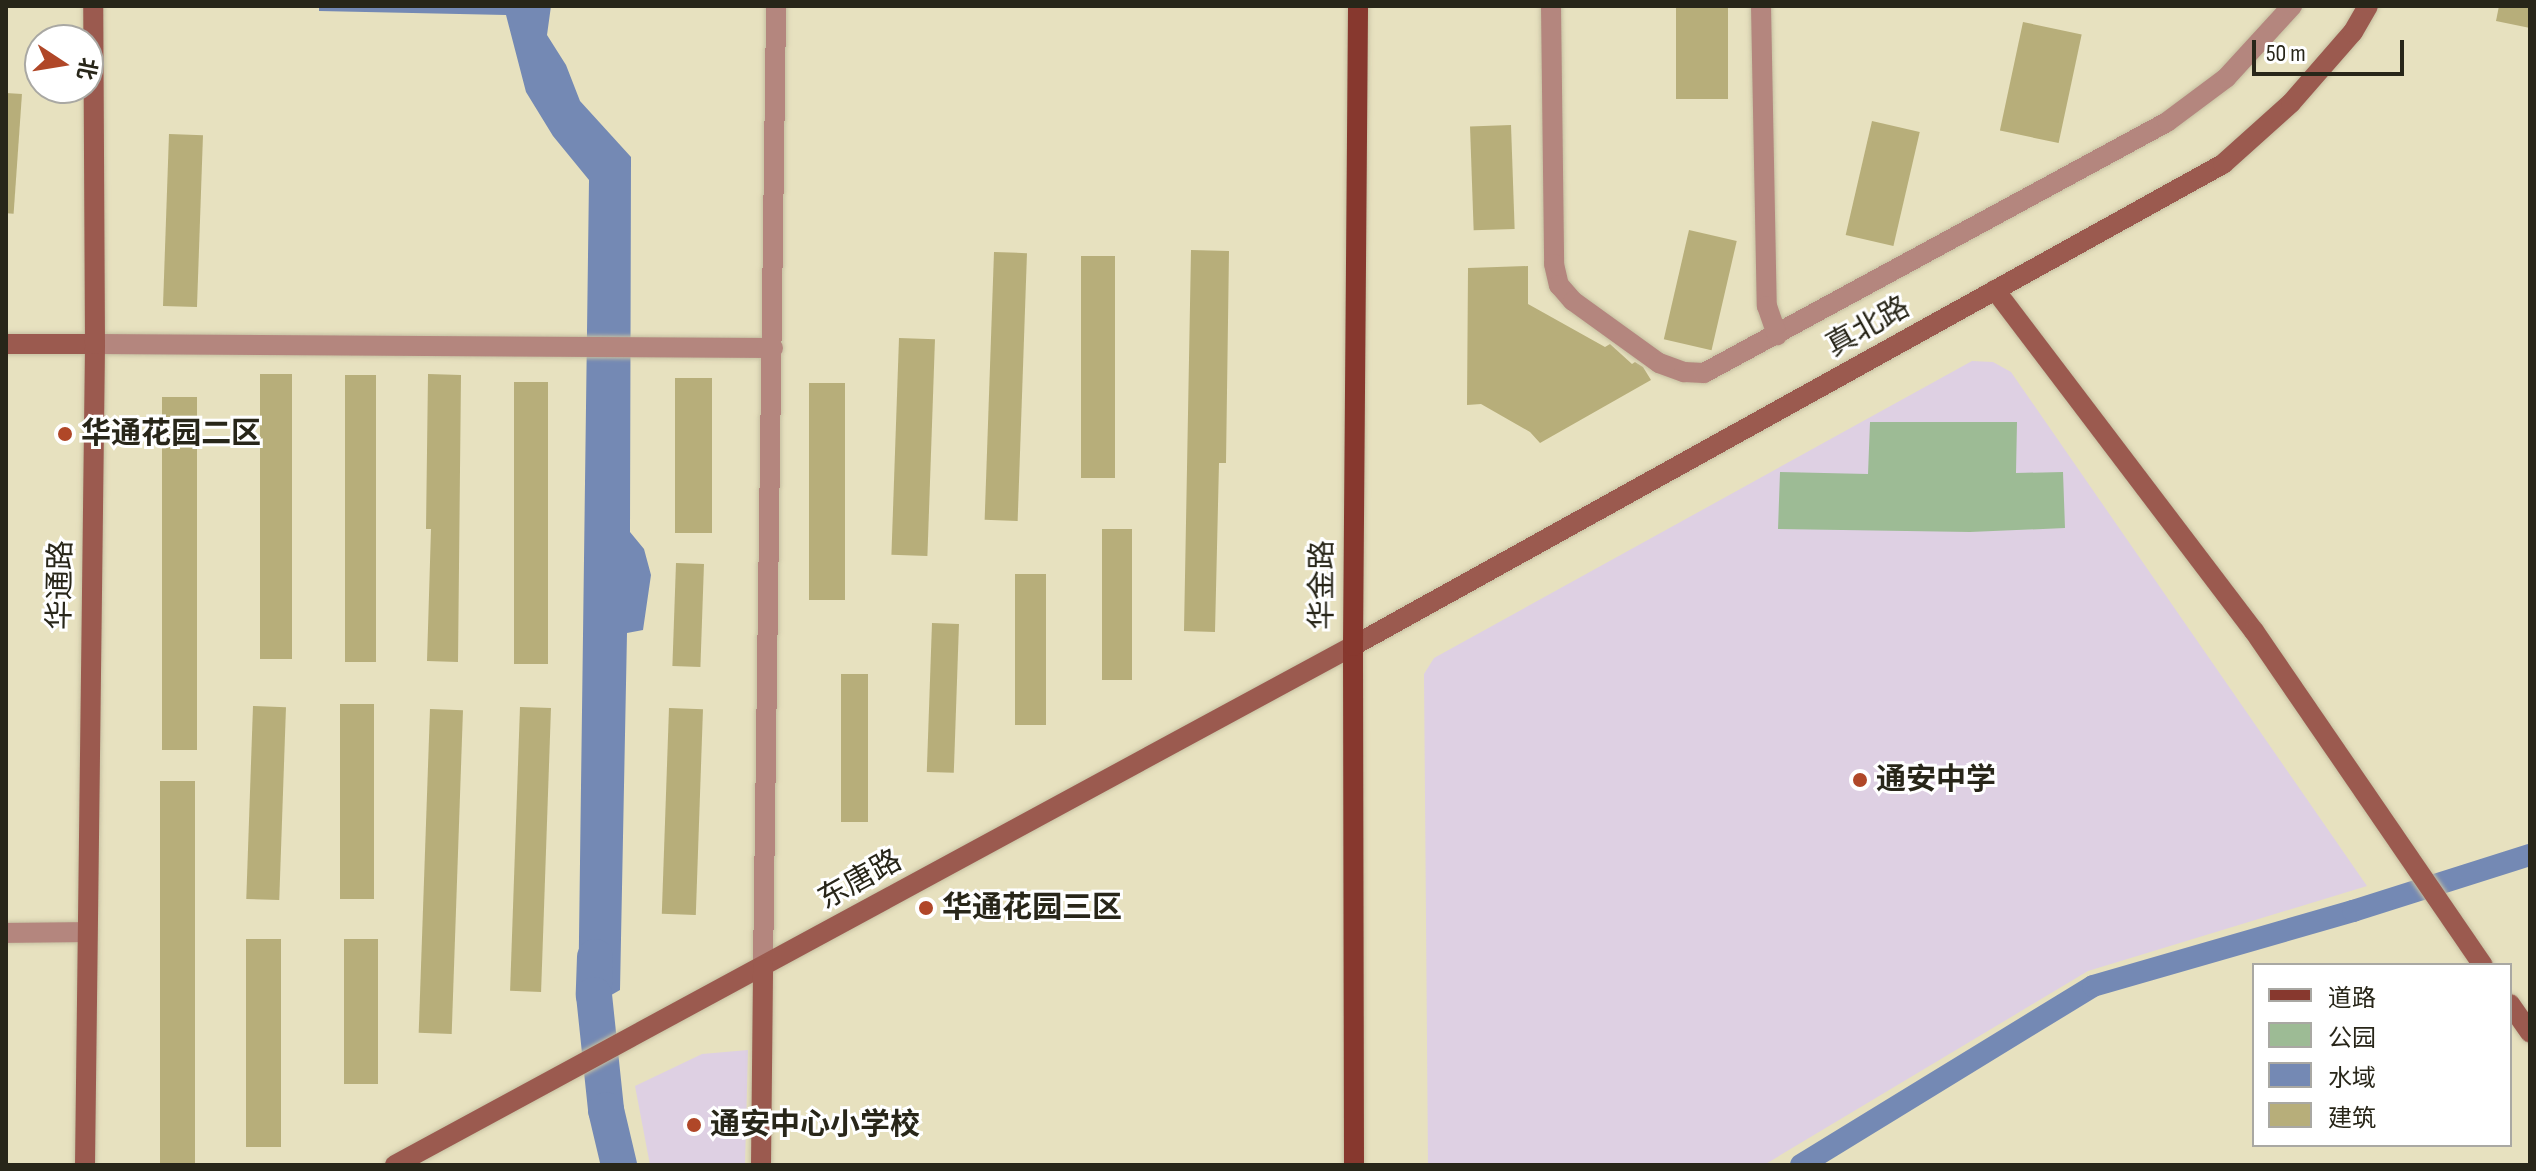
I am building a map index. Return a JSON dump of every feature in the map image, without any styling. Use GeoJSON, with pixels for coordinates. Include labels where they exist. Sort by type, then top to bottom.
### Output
{"type":"FeatureCollection","features":[{"type":"Feature","properties":{"kind":"main road","name":"华金路"},"geometry":{"type":"LineString","coordinates":[[1354,1165],[1353,646],[1358,6]]}},
{"type":"Feature","properties":{"kind":"street","name":"华通路"},"geometry":{"type":"LineString","coordinates":[[85,1165],[85,932],[95,344],[93,6]]}},
{"type":"Feature","properties":{"kind":"street"},"geometry":{"type":"LineString","coordinates":[[761,1165],[776,6]]}},
{"type":"Feature","properties":{"kind":"street"},"geometry":{"type":"LineString","coordinates":[[1551,6],[1554,264],[1559,285],[1573,301],[1659,363],[1684,372],[1704,373],[2167,122],[2226,78],[2292,6]]}},
{"type":"Feature","properties":{"kind":"street"},"geometry":{"type":"LineString","coordinates":[[1761,6],[1767,306],[1777,335]]}},
{"type":"Feature","properties":{"kind":"street","name":"真北路"},"geometry":{"type":"LineString","coordinates":[[1353,646],[2223,164],[2291,103],[2353,32],[2368,6]]}},
{"type":"Feature","properties":{"kind":"street"},"geometry":{"type":"LineString","coordinates":[[1995,290],[2254,631],[2482,963]]}},
{"type":"Feature","properties":{"kind":"street"},"geometry":{"type":"LineString","coordinates":[[6,344],[773,348]]}},
{"type":"Feature","properties":{"kind":"street","name":"东唐路"},"geometry":{"type":"LineString","coordinates":[[395,1165],[1353,646]]}},
{"type":"Feature","properties":{"kind":"street"},"geometry":{"type":"LineString","coordinates":[[6,933],[85,932]]}},
{"type":"Feature","properties":{"kind":"street"},"geometry":{"type":"LineString","coordinates":[[2512,1007],[2530,1033]]}},
{"type":"Feature","properties":{"kind":"shaded area","name":"通安中学"},"geometry":{"type":"Polygon","coordinates":[[[1972,361],[1993,362],[2011,372],[2367,886],[2088,971],[1764,1165],[1428,1165],[1424,674],[1434,658],[1972,361]]]}},
{"type":"Feature","properties":{"kind":"shaded area","name":"通安中心小学校"},"geometry":{"type":"Polygon","coordinates":[[[748,1050],[745,1165],[650,1165],[635,1086],[702,1054],[748,1050]]]}},
{"type":"Feature","properties":{"kind":"green space"},"geometry":{"type":"Polygon","coordinates":[[[1870,422],[2017,422],[2016,473],[2063,472],[2065,528],[1970,532],[1778,529],[1780,472],[1868,474],[1870,422]]]}},
{"type":"Feature","properties":{"kind":"water"},"geometry":{"type":"Polygon","coordinates":[[[319,6],[551,6],[547,35],[566,65],[580,101],[631,157],[630,532],[644,549],[651,575],[643,630],[627,633],[620,990],[578,1014],[589,180],[553,136],[526,92],[506,15],[319,11],[319,6]]]}},
{"type":"Feature","properties":{"kind":"building"},"geometry":{"type":"Polygon","coordinates":[[[1676,6],[1728,6],[1728,99],[1676,99],[1676,6]]]}},
{"type":"Feature","properties":{"kind":"building"},"geometry":{"type":"Polygon","coordinates":[[[2499,6],[2530,6],[2530,28],[2496,21],[2499,6]]]}},
{"type":"Feature","properties":{"kind":"building"},"geometry":{"type":"Polygon","coordinates":[[[2023,22],[2082,34],[2059,143],[2000,131],[2023,22]]]}},
{"type":"Feature","properties":{"kind":"building"},"geometry":{"type":"Polygon","coordinates":[[[6,93],[22,94],[14,214],[6,213],[6,93]]]}},
{"type":"Feature","properties":{"kind":"building"},"geometry":{"type":"Polygon","coordinates":[[[1872,121],[1920,132],[1893,246],[1846,235],[1872,121]]]}},
{"type":"Feature","properties":{"kind":"building"},"geometry":{"type":"Polygon","coordinates":[[[1511,125],[1515,229],[1474,230],[1470,126],[1511,125]]]}},
{"type":"Feature","properties":{"kind":"building"},"geometry":{"type":"Polygon","coordinates":[[[169,134],[203,135],[197,307],[163,306],[169,134]]]}},
{"type":"Feature","properties":{"kind":"building"},"geometry":{"type":"Polygon","coordinates":[[[1689,230],[1737,241],[1712,350],[1664,339],[1689,230]]]}},
{"type":"Feature","properties":{"kind":"building"},"geometry":{"type":"Polygon","coordinates":[[[1191,250],[1229,251],[1226,463],[1219,463],[1215,632],[1184,631],[1191,250]]]}},
{"type":"Feature","properties":{"kind":"building"},"geometry":{"type":"Polygon","coordinates":[[[994,252],[1027,253],[1018,521],[985,520],[994,252]]]}},
{"type":"Feature","properties":{"kind":"building"},"geometry":{"type":"Polygon","coordinates":[[[1081,256],[1115,256],[1115,478],[1081,478],[1081,256]]]}},
{"type":"Feature","properties":{"kind":"building"},"geometry":{"type":"Polygon","coordinates":[[[1528,266],[1528,304],[1605,347],[1610,344],[1632,364],[1635,362],[1643,367],[1651,380],[1540,443],[1530,432],[1481,404],[1467,405],[1468,268],[1528,266]]]}},
{"type":"Feature","properties":{"kind":"building"},"geometry":{"type":"Polygon","coordinates":[[[899,338],[935,339],[927,556],[891,555],[899,338]]]}},
{"type":"Feature","properties":{"kind":"building"},"geometry":{"type":"Polygon","coordinates":[[[260,374],[292,374],[292,659],[260,659],[260,374]]]}},
{"type":"Feature","properties":{"kind":"building"},"geometry":{"type":"Polygon","coordinates":[[[428,374],[461,375],[458,662],[427,661],[431,529],[426,529],[428,374]]]}},
{"type":"Feature","properties":{"kind":"building"},"geometry":{"type":"Polygon","coordinates":[[[345,375],[376,375],[376,662],[345,662],[345,375]]]}},
{"type":"Feature","properties":{"kind":"building"},"geometry":{"type":"Polygon","coordinates":[[[675,378],[712,378],[712,533],[675,533],[675,378]]]}},
{"type":"Feature","properties":{"kind":"building"},"geometry":{"type":"Polygon","coordinates":[[[514,382],[548,382],[548,664],[514,664],[514,382]]]}},
{"type":"Feature","properties":{"kind":"building"},"geometry":{"type":"Polygon","coordinates":[[[809,383],[845,383],[845,600],[809,600],[809,383]]]}},
{"type":"Feature","properties":{"kind":"building"},"geometry":{"type":"Polygon","coordinates":[[[162,397],[197,397],[197,750],[162,750],[162,397]]]}},
{"type":"Feature","properties":{"kind":"building"},"geometry":{"type":"Polygon","coordinates":[[[1102,529],[1132,529],[1132,680],[1102,680],[1102,529]]]}},
{"type":"Feature","properties":{"kind":"building"},"geometry":{"type":"Polygon","coordinates":[[[676,563],[704,564],[700,667],[672,666],[676,563]]]}},
{"type":"Feature","properties":{"kind":"building"},"geometry":{"type":"Polygon","coordinates":[[[1015,574],[1046,574],[1046,725],[1015,725],[1015,574]]]}},
{"type":"Feature","properties":{"kind":"building"},"geometry":{"type":"Polygon","coordinates":[[[932,623],[959,624],[954,773],[927,772],[932,623]]]}},
{"type":"Feature","properties":{"kind":"building"},"geometry":{"type":"Polygon","coordinates":[[[841,674],[868,674],[868,822],[841,822],[841,674]]]}},
{"type":"Feature","properties":{"kind":"building"},"geometry":{"type":"Polygon","coordinates":[[[340,704],[374,704],[374,899],[340,899],[340,704]]]}},
{"type":"Feature","properties":{"kind":"building"},"geometry":{"type":"Polygon","coordinates":[[[253,706],[286,707],[279,900],[246,899],[253,706]]]}},
{"type":"Feature","properties":{"kind":"building"},"geometry":{"type":"Polygon","coordinates":[[[520,707],[551,708],[541,992],[510,991],[520,707]]]}},
{"type":"Feature","properties":{"kind":"building"},"geometry":{"type":"Polygon","coordinates":[[[669,708],[703,709],[696,915],[662,914],[669,708]]]}},
{"type":"Feature","properties":{"kind":"building"},"geometry":{"type":"Polygon","coordinates":[[[430,709],[463,710],[452,1034],[419,1033],[430,709]]]}},
{"type":"Feature","properties":{"kind":"building"},"geometry":{"type":"Polygon","coordinates":[[[160,781],[195,781],[195,1165],[160,1165],[160,781]]]}},
{"type":"Feature","properties":{"kind":"building"},"geometry":{"type":"Polygon","coordinates":[[[246,939],[281,939],[281,1147],[246,1147],[246,939]]]}},
{"type":"Feature","properties":{"kind":"building"},"geometry":{"type":"Polygon","coordinates":[[[344,939],[378,939],[378,1084],[344,1084],[344,939]]]}},
{"type":"Feature","properties":{"kind":"waterway"},"geometry":{"type":"LineString","coordinates":[[1801,1165],[2093,986],[2353,911],[2530,855]]}},
{"type":"Feature","properties":{"kind":"waterway"},"geometry":{"type":"LineString","coordinates":[[595,957],[594,995],[606,1110],[619,1165]]}},
{"type":"Feature","properties":{"kind":"place","name":"华通花园二区"},"geometry":{"type":"Point","coordinates":[65,434]}},
{"type":"Feature","properties":{"kind":"place","name":"通安中学"},"geometry":{"type":"Point","coordinates":[1860,780]}},
{"type":"Feature","properties":{"kind":"place","name":"华通花园三区"},"geometry":{"type":"Point","coordinates":[926,908]}},
{"type":"Feature","properties":{"kind":"place","name":"通安中心小学校"},"geometry":{"type":"Point","coordinates":[694,1125]}}]}
